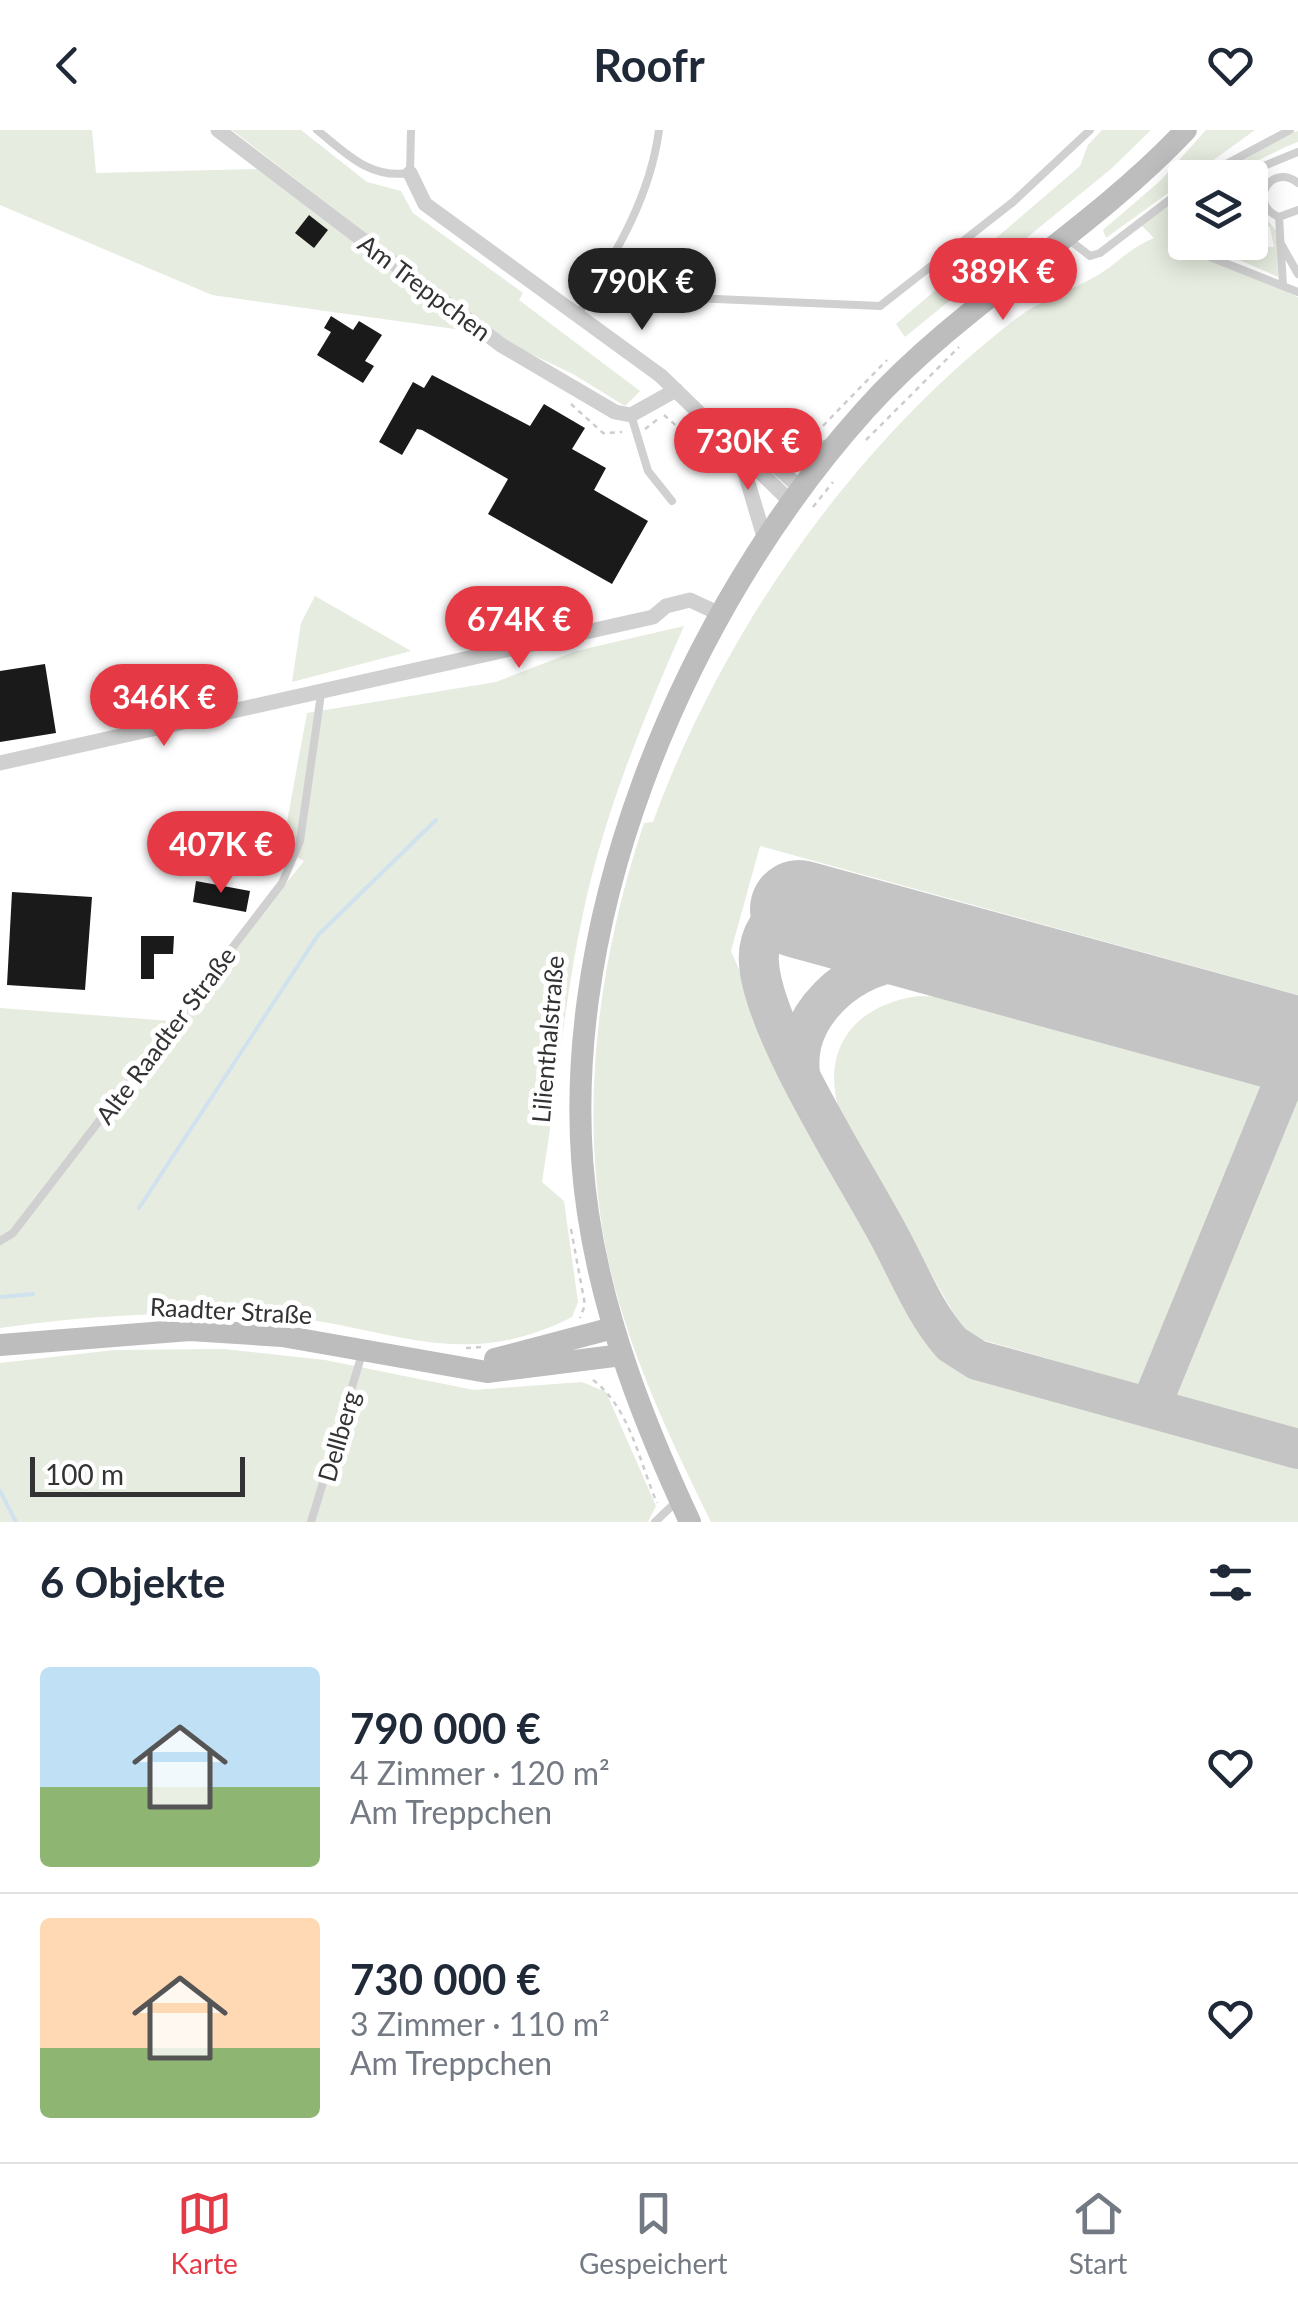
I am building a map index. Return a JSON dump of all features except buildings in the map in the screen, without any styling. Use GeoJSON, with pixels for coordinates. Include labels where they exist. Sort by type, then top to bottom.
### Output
{"type":"FeatureCollection","features":[{"type":"Feature","properties":{"kind":"main road","name":"Lilienthalstraße"},"geometry":{"type":"LineString","coordinates":[[690,1522],[671,1507],[612,1328],[590,1223],[583,1154],[585,1050],[596,962],[643,782],[692,664],[718,613],[765,540],[801,501],[839,442],[908,370],[1146,173],[1186,130]]}},
{"type":"Feature","properties":{"kind":"main road","name":"Raadter Straße"},"geometry":{"type":"LineString","coordinates":[[457,1366],[612,1328]]}},
{"type":"Feature","properties":{"kind":"main road","name":"Raadter Straße"},"geometry":{"type":"LineString","coordinates":[[0,1345],[190,1330],[282,1336],[487,1372],[622,1355]]}},
{"type":"Feature","properties":{"kind":"street","name":"Am Treppchen"},"geometry":{"type":"LineString","coordinates":[[218,130],[501,345],[632,423]]}},
{"type":"Feature","properties":{"kind":"street"},"geometry":{"type":"LineString","coordinates":[[410,173],[425,204],[676,390],[801,501]]}},
{"type":"Feature","properties":{"kind":"street"},"geometry":{"type":"LineString","coordinates":[[632,423],[676,390]]}},
{"type":"Feature","properties":{"kind":"street"},"geometry":{"type":"LineString","coordinates":[[737,447],[770,460],[794,460],[839,442]]}},
{"type":"Feature","properties":{"kind":"street"},"geometry":{"type":"LineString","coordinates":[[737,447],[765,540]]}},
{"type":"Feature","properties":{"kind":"street"},"geometry":{"type":"LineString","coordinates":[[770,460],[801,501]]}},
{"type":"Feature","properties":{"kind":"street"},"geometry":{"type":"LineString","coordinates":[[0,763],[653,617],[666,606],[690,600],[718,613]]}},
{"type":"Feature","properties":{"kind":"lane"},"geometry":{"type":"LineString","coordinates":[[317,130],[366,168],[390,176],[410,173],[412,130]]}},
{"type":"Feature","properties":{"kind":"lane"},"geometry":{"type":"LineString","coordinates":[[578,315],[616,252],[648,186],[660,130]]}},
{"type":"Feature","properties":{"kind":"lane"},"geometry":{"type":"LineString","coordinates":[[616,252],[640,263],[679,296],[880,306],[1013,202],[1090,130]]}},
{"type":"Feature","properties":{"kind":"lane"},"geometry":{"type":"LineString","coordinates":[[1234,160],[1290,130]]}},
{"type":"Feature","properties":{"kind":"lane"},"geometry":{"type":"LineString","coordinates":[[1268,161],[1298,152]]}},
{"type":"Feature","properties":{"kind":"lane"},"geometry":{"type":"LineString","coordinates":[[1268,185],[1273,178],[1275,158]]}},
{"type":"Feature","properties":{"kind":"lane"},"geometry":{"type":"LineString","coordinates":[[1273,178],[1286,176],[1298,183]]}},
{"type":"Feature","properties":{"kind":"lane"},"geometry":{"type":"LineString","coordinates":[[1068,238],[1090,256],[1100,253],[1168,201]]}},
{"type":"Feature","properties":{"kind":"lane"},"geometry":{"type":"LineString","coordinates":[[1279,217],[1298,210]]}},
{"type":"Feature","properties":{"kind":"lane"},"geometry":{"type":"LineString","coordinates":[[1268,211],[1279,217]]}},
{"type":"Feature","properties":{"kind":"lane"},"geometry":{"type":"LineString","coordinates":[[1279,217],[1283,286]]}},
{"type":"Feature","properties":{"kind":"lane"},"geometry":{"type":"LineString","coordinates":[[1280,242],[1298,274]]}},
{"type":"Feature","properties":{"kind":"lane"},"geometry":{"type":"LineString","coordinates":[[1218,260],[1298,292]]}},
{"type":"Feature","properties":{"kind":"lane"},"geometry":{"type":"LineString","coordinates":[[632,423],[648,471],[672,501]]}},
{"type":"Feature","properties":{"kind":"lane","name":"Alte Raadter Straße"},"geometry":{"type":"LineString","coordinates":[[0,1241],[13,1233],[295,860],[321,694]]}},
{"type":"Feature","properties":{"kind":"lane","name":"Dellberg"},"geometry":{"type":"LineString","coordinates":[[312,1522],[363,1350]]}},
{"type":"Feature","properties":{"kind":"lane"},"geometry":{"type":"LineString","coordinates":[[655,1522],[671,1507]]}},
{"type":"Feature","properties":{"kind":"path"},"geometry":{"type":"LineString","coordinates":[[863,443],[964,344]]}},
{"type":"Feature","properties":{"kind":"path"},"geometry":{"type":"LineString","coordinates":[[559,394],[603,433],[632,423],[648,428],[662,414],[669,415],[737,479]]}},
{"type":"Feature","properties":{"kind":"path"},"geometry":{"type":"LineString","coordinates":[[801,501],[842,470]]}},
{"type":"Feature","properties":{"kind":"path"},"geometry":{"type":"LineString","coordinates":[[570,1222],[586,1305],[579,1319],[584,1337]]}},
{"type":"Feature","properties":{"kind":"path"},"geometry":{"type":"LineString","coordinates":[[581,1378],[593,1380],[609,1392],[671,1507]]}},
{"type":"Feature","properties":{"kind":"shaded area"},"geometry":{"type":"Polygon","coordinates":[[[0,130],[92,130],[96,173],[259,169],[469,331],[212,295],[0,205],[0,130]]]}},
{"type":"Feature","properties":{"kind":"shaded area"},"geometry":{"type":"Polygon","coordinates":[[[232,130],[301,130],[367,182],[401,191],[413,213],[523,293],[519,300],[640,391],[625,406],[573,374],[508,343],[232,130]]]}},
{"type":"Feature","properties":{"kind":"shaded area"},"geometry":{"type":"Polygon","coordinates":[[[1102,130],[1151,130],[1111,169],[905,337],[896,324],[1080,166],[1088,145],[1102,130]]]}},
{"type":"Feature","properties":{"kind":"shaded area"},"geometry":{"type":"Polygon","coordinates":[[[1206,130],[1255,130],[1214,160],[1179,160],[1206,130]]]}},
{"type":"Feature","properties":{"kind":"shaded area"},"geometry":{"type":"Polygon","coordinates":[[[1298,131],[1298,142],[1259,160],[1238,160],[1276,138],[1298,131]]]}},
{"type":"Feature","properties":{"kind":"shaded area"},"geometry":{"type":"Polygon","coordinates":[[[1168,172],[1168,193],[1106,238],[1103,230],[1168,172]]]}},
{"type":"Feature","properties":{"kind":"shaded area"},"geometry":{"type":"Polygon","coordinates":[[[1168,204],[1168,260],[1222,260],[1298,297],[1298,995],[760,846],[731,951],[805,1120],[931,1343],[960,1370],[1298,1465],[1298,1522],[711,1522],[635,1351],[613,1280],[597,1191],[594,1084],[598,1031],[615,926],[644,823],[653,822],[716,680],[756,611],[849,482],[901,422],[1017,318],[1098,275],[1154,238],[1140,224],[1168,204]]]}},
{"type":"Feature","properties":{"kind":"shaded area"},"geometry":{"type":"Polygon","coordinates":[[[1268,221],[1277,232],[1278,277],[1240,260],[1268,260],[1268,247],[1274,247],[1268,221]]]}},
{"type":"Feature","properties":{"kind":"shaded area"},"geometry":{"type":"Polygon","coordinates":[[[315,596],[411,651],[292,682],[301,623],[315,596]]]}},
{"type":"Feature","properties":{"kind":"shaded area"},"geometry":{"type":"Polygon","coordinates":[[[684,626],[614,800],[584,909],[571,977],[542,1182],[564,1201],[578,1302],[572,1317],[531,1334],[458,1344],[315,1321],[240,1314],[137,1315],[0,1328],[0,1008],[171,1021],[77,1146],[304,861],[282,849],[307,713],[496,682],[576,651],[684,626]]]}},
{"type":"Feature","properties":{"kind":"shaded area"},"geometry":{"type":"Polygon","coordinates":[[[919,996],[945,997],[1298,1096],[1298,1430],[976,1338],[961,1326],[843,1121],[836,1097],[837,1055],[845,1037],[874,1010],[919,996]]]}},
{"type":"Feature","properties":{"kind":"shaded area"},"geometry":{"type":"Polygon","coordinates":[[[224,1349],[325,1360],[474,1390],[582,1382],[606,1392],[656,1506],[648,1522],[0,1522],[0,1363],[114,1350],[224,1349]]]}},
{"type":"Feature","properties":{"kind":"waterway"},"geometry":{"type":"LineString","coordinates":[[139,1208],[318,935],[436,820]]}},
{"type":"Feature","properties":{"kind":"waterway"},"geometry":{"type":"LineString","coordinates":[[0,1297],[33,1294]]}},
{"type":"Feature","properties":{"kind":"waterway"},"geometry":{"type":"LineString","coordinates":[[0,1491],[16,1522]]}},
{"type":"Feature","properties":{"kind":"taxiway"},"geometry":{"type":"LineString","coordinates":[[799,909],[774,919],[763,935],[759,963],[764,991],[812,1099],[924,1304],[952,1344],[977,1360],[1298,1449]]}},
{"type":"Feature","properties":{"kind":"taxiway"},"geometry":{"type":"LineString","coordinates":[[800,1073],[801,1046],[810,1022],[839,988],[860,974],[883,965],[932,958],[1009,967]]}},
{"type":"Feature","properties":{"kind":"taxiway"},"geometry":{"type":"LineString","coordinates":[[1150,1408],[1298,1047]]}},
{"type":"Feature","properties":{"kind":"runway"},"geometry":{"type":"LineString","coordinates":[[799,909],[1298,1046]]}}]}
